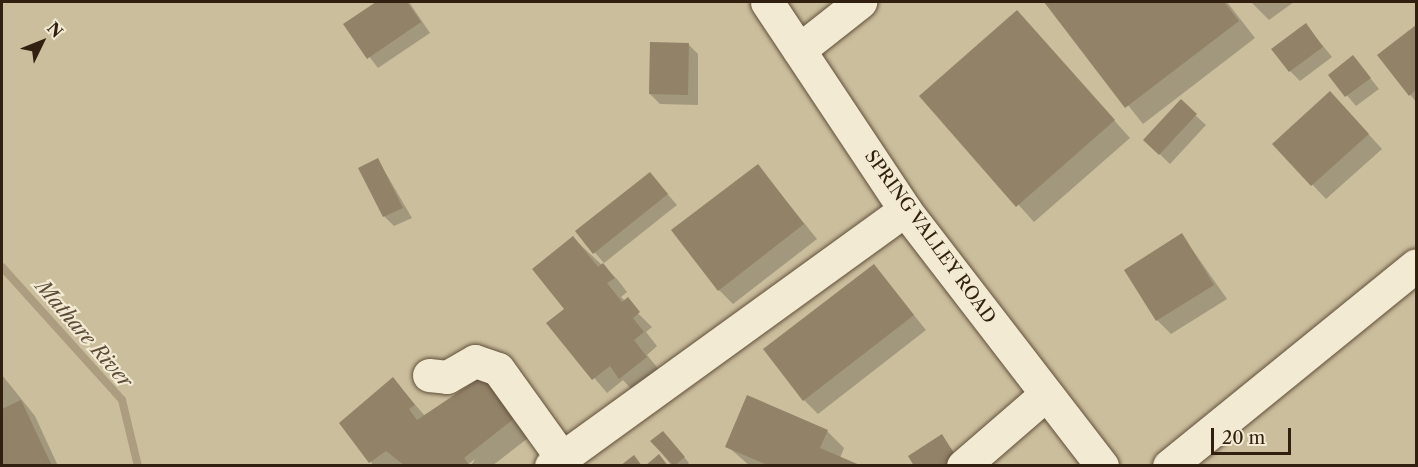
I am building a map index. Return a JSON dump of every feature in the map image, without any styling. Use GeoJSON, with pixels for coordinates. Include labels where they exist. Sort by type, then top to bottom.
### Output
{"type":"FeatureCollection","features":[{"type":"Feature","properties":{"kind":"street","name":"SPRING VALLEY ROAD"},"geometry":{"type":"LineString","coordinates":[[768,2],[905,210],[1102,465]]}},
{"type":"Feature","properties":{"kind":"street"},"geometry":{"type":"LineString","coordinates":[[800,50],[860,2]]}},
{"type":"Feature","properties":{"kind":"street"},"geometry":{"type":"LineString","coordinates":[[429,375],[447,377],[475,361],[498,369],[556,462],[905,210]]}},
{"type":"Feature","properties":{"kind":"street"},"geometry":{"type":"LineString","coordinates":[[1169,465],[1416,265]]}},
{"type":"Feature","properties":{"kind":"street"},"geometry":{"type":"LineString","coordinates":[[963,465],[1046,394]]}},
{"type":"Feature","properties":{"kind":"shaded area"},"geometry":{"type":"Polygon","coordinates":[[[2,2],[1416,2],[1416,465],[2,465],[2,2]]]}},
{"type":"Feature","properties":{"kind":"building"},"geometry":{"type":"Polygon","coordinates":[[[376,2],[407,2],[421,22],[367,59],[343,24],[376,2]]]}},
{"type":"Feature","properties":{"kind":"building"},"geometry":{"type":"Polygon","coordinates":[[[1044,2],[1224,2],[1239,21],[1125,108],[1044,2]]]}},
{"type":"Feature","properties":{"kind":"building"},"geometry":{"type":"Polygon","coordinates":[[[1017,10],[1115,120],[1016,207],[919,96],[1017,10]]]}},
{"type":"Feature","properties":{"kind":"building"},"geometry":{"type":"Polygon","coordinates":[[[1306,23],[1323,47],[1289,72],[1271,49],[1306,23]]]}},
{"type":"Feature","properties":{"kind":"building"},"geometry":{"type":"Polygon","coordinates":[[[1416,25],[1416,90],[1409,96],[1377,55],[1416,25]]]}},
{"type":"Feature","properties":{"kind":"building"},"geometry":{"type":"Polygon","coordinates":[[[650,42],[689,43],[688,95],[649,94],[650,42]]]}},
{"type":"Feature","properties":{"kind":"building"},"geometry":{"type":"Polygon","coordinates":[[[1353,55],[1371,78],[1345,97],[1328,75],[1353,55]]]}},
{"type":"Feature","properties":{"kind":"building"},"geometry":{"type":"Polygon","coordinates":[[[1330,91],[1369,134],[1311,186],[1272,144],[1330,91]]]}},
{"type":"Feature","properties":{"kind":"building"},"geometry":{"type":"Polygon","coordinates":[[[1181,99],[1197,114],[1159,155],[1143,140],[1181,99]]]}},
{"type":"Feature","properties":{"kind":"building"},"geometry":{"type":"Polygon","coordinates":[[[378,158],[403,208],[383,217],[358,168],[378,158]]]}},
{"type":"Feature","properties":{"kind":"building"},"geometry":{"type":"Polygon","coordinates":[[[758,164],[804,224],[718,291],[671,230],[758,164]]]}},
{"type":"Feature","properties":{"kind":"building"},"geometry":{"type":"Polygon","coordinates":[[[650,172],[668,194],[593,254],[575,231],[650,172]]]}},
{"type":"Feature","properties":{"kind":"building"},"geometry":{"type":"Polygon","coordinates":[[[1182,233],[1214,285],[1156,321],[1124,270],[1182,233]]]}},
{"type":"Feature","properties":{"kind":"building"},"geometry":{"type":"Polygon","coordinates":[[[573,236],[598,267],[603,263],[615,278],[607,283],[622,302],[628,297],[640,312],[633,318],[644,332],[634,340],[647,357],[619,379],[610,366],[592,380],[546,323],[564,309],[532,269],[573,236]]]}},
{"type":"Feature","properties":{"kind":"building"},"geometry":{"type":"Polygon","coordinates":[[[874,264],[914,315],[803,401],[763,349],[874,264]]]}},
{"type":"Feature","properties":{"kind":"building"},"geometry":{"type":"Polygon","coordinates":[[[484,375],[516,417],[464,458],[470,466],[405,466],[386,451],[369,463],[339,423],[393,377],[415,405],[409,409],[417,420],[484,375]]]}},
{"type":"Feature","properties":{"kind":"building"},"geometry":{"type":"Polygon","coordinates":[[[747,395],[828,430],[820,448],[862,466],[770,466],[725,447],[747,395]]]}},
{"type":"Feature","properties":{"kind":"building"},"geometry":{"type":"Polygon","coordinates":[[[21,400],[52,466],[2,466],[2,409],[21,400]]]}},
{"type":"Feature","properties":{"kind":"building"},"geometry":{"type":"Polygon","coordinates":[[[663,431],[685,457],[674,466],[650,441],[663,431]]]}},
{"type":"Feature","properties":{"kind":"building"},"geometry":{"type":"Polygon","coordinates":[[[942,434],[956,457],[942,466],[914,466],[908,456],[942,434]]]}},
{"type":"Feature","properties":{"kind":"building"},"geometry":{"type":"Polygon","coordinates":[[[659,454],[668,466],[645,466],[659,454]]]}},
{"type":"Feature","properties":{"kind":"building"},"geometry":{"type":"Polygon","coordinates":[[[634,455],[642,466],[620,466],[634,455]]]}},
{"type":"Feature","properties":{"kind":"waterway","name":"Mathare River"},"geometry":{"type":"LineString","coordinates":[[2,267],[122,400],[138,466]]}}]}
